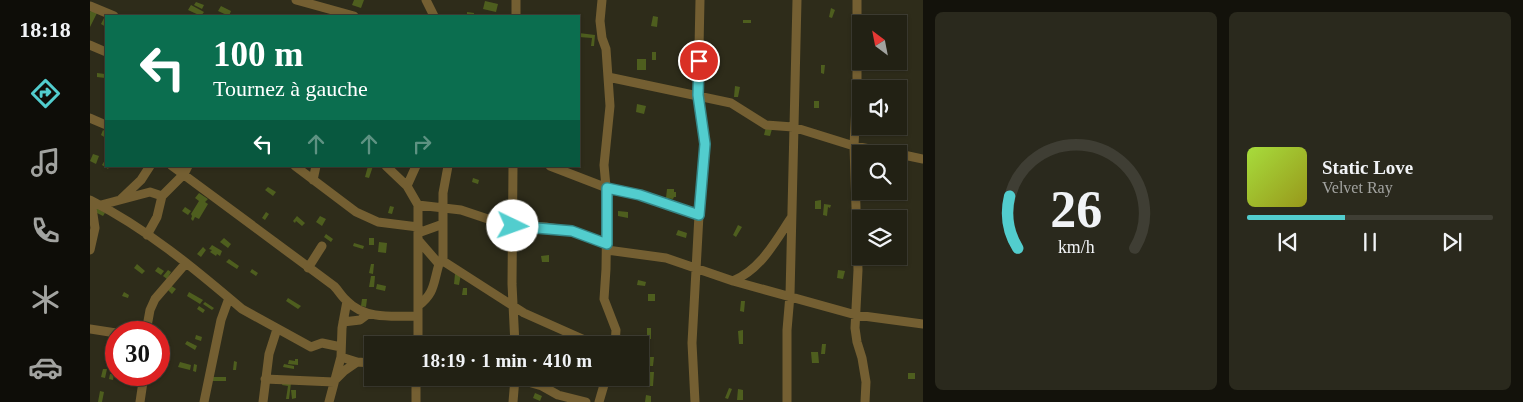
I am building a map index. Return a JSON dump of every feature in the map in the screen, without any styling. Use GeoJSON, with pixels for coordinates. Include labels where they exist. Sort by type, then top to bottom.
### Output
{"type":"FeatureCollection","features":[{"type":"Feature","properties":{"kind":"street"},"geometry":{"type":"LineString","coordinates":[[296,0],[335,14]]}},
{"type":"Feature","properties":{"kind":"street"},"geometry":{"type":"LineString","coordinates":[[426,0],[434,15]]}},
{"type":"Feature","properties":{"kind":"street"},"geometry":{"type":"LineString","coordinates":[[516,0],[516,15]]}},
{"type":"Feature","properties":{"kind":"street"},"geometry":{"type":"LineString","coordinates":[[602,0],[600,21],[602,38],[606,49],[610,106],[604,165],[607,188],[607,247],[604,300],[616,330],[616,336]]}},
{"type":"Feature","properties":{"kind":"street"},"geometry":{"type":"LineString","coordinates":[[695,402],[692,343],[705,144],[698,95],[700,0]]}},
{"type":"Feature","properties":{"kind":"street"},"geometry":{"type":"LineString","coordinates":[[788,402],[787,330],[790,295],[797,0]]}},
{"type":"Feature","properties":{"kind":"street"},"geometry":{"type":"LineString","coordinates":[[854,145],[857,84],[857,0]]}},
{"type":"Feature","properties":{"kind":"street"},"geometry":{"type":"LineString","coordinates":[[90,6],[112,15]]}},
{"type":"Feature","properties":{"kind":"street"},"geometry":{"type":"LineString","coordinates":[[90,45],[105,52]]}},
{"type":"Feature","properties":{"kind":"street"},"geometry":{"type":"LineString","coordinates":[[608,76],[731,103],[766,125],[793,127],[852,145]]}},
{"type":"Feature","properties":{"kind":"street"},"geometry":{"type":"LineString","coordinates":[[90,118],[105,125]]}},
{"type":"Feature","properties":{"kind":"street"},"geometry":{"type":"LineString","coordinates":[[907,156],[923,159]]}},
{"type":"Feature","properties":{"kind":"street"},"geometry":{"type":"LineString","coordinates":[[116,214],[122,200],[142,180],[149,167]]}},
{"type":"Feature","properties":{"kind":"street"},"geometry":{"type":"LineString","coordinates":[[295,167],[329,191],[347,208],[378,222],[418,234],[441,262],[524,313],[576,336]]}},
{"type":"Feature","properties":{"kind":"street"},"geometry":{"type":"LineString","coordinates":[[313,180],[316,167]]}},
{"type":"Feature","properties":{"kind":"street"},"geometry":{"type":"LineString","coordinates":[[387,167],[407,186],[422,205],[418,234],[418,336]]}},
{"type":"Feature","properties":{"kind":"street"},"geometry":{"type":"LineString","coordinates":[[407,186],[416,167]]}},
{"type":"Feature","properties":{"kind":"street"},"geometry":{"type":"LineString","coordinates":[[418,306],[431,294],[441,262],[443,192],[448,167]]}},
{"type":"Feature","properties":{"kind":"street"},"geometry":{"type":"LineString","coordinates":[[514,167],[513,306],[515,336]]}},
{"type":"Feature","properties":{"kind":"street"},"geometry":{"type":"LineString","coordinates":[[553,167],[607,188],[640,195],[699,215]]}},
{"type":"Feature","properties":{"kind":"street"},"geometry":{"type":"LineString","coordinates":[[147,235],[156,217],[162,196],[186,170],[308,268],[334,286],[347,302],[368,314],[418,316]]}},
{"type":"Feature","properties":{"kind":"street"},"geometry":{"type":"LineString","coordinates":[[101,205],[150,192],[162,196]]}},
{"type":"Feature","properties":{"kind":"street"},"geometry":{"type":"LineString","coordinates":[[422,205],[443,192]]}},
{"type":"Feature","properties":{"kind":"street"},"geometry":{"type":"LineString","coordinates":[[91,200],[116,214],[186,263],[242,309],[311,347],[322,343],[341,346]]}},
{"type":"Feature","properties":{"kind":"street"},"geometry":{"type":"LineString","coordinates":[[90,250],[95,228],[91,200]]}},
{"type":"Feature","properties":{"kind":"street"},"geometry":{"type":"LineString","coordinates":[[856,200],[858,270],[857,342],[866,382],[865,402]]}},
{"type":"Feature","properties":{"kind":"street"},"geometry":{"type":"LineString","coordinates":[[422,205],[461,210],[513,226],[572,231],[607,247],[666,258],[734,281],[790,295],[856,315],[923,324]]}},
{"type":"Feature","properties":{"kind":"street"},"geometry":{"type":"LineString","coordinates":[[734,281],[745,276],[763,259],[792,216]]}},
{"type":"Feature","properties":{"kind":"street"},"geometry":{"type":"LineString","coordinates":[[418,234],[443,224]]}},
{"type":"Feature","properties":{"kind":"street"},"geometry":{"type":"LineString","coordinates":[[308,268],[322,246]]}},
{"type":"Feature","properties":{"kind":"street"},"geometry":{"type":"LineString","coordinates":[[148,321],[155,299],[186,263]]}},
{"type":"Feature","properties":{"kind":"street"},"geometry":{"type":"LineString","coordinates":[[204,402],[221,320],[229,298]]}},
{"type":"Feature","properties":{"kind":"street"},"geometry":{"type":"LineString","coordinates":[[329,402],[341,357],[343,322],[347,302]]}},
{"type":"Feature","properties":{"kind":"street"},"geometry":{"type":"LineString","coordinates":[[515,322],[524,313]]}},
{"type":"Feature","properties":{"kind":"street"},"geometry":{"type":"LineString","coordinates":[[343,322],[360,320],[368,314]]}},
{"type":"Feature","properties":{"kind":"street"},"geometry":{"type":"LineString","coordinates":[[90,329],[105,331]]}},
{"type":"Feature","properties":{"kind":"street"},"geometry":{"type":"LineString","coordinates":[[263,402],[269,354],[277,329]]}},
{"type":"Feature","properties":{"kind":"street"},"geometry":{"type":"LineString","coordinates":[[341,357],[364,363]]}},
{"type":"Feature","properties":{"kind":"street"},"geometry":{"type":"LineString","coordinates":[[334,382],[344,371],[357,362]]}},
{"type":"Feature","properties":{"kind":"street"},"geometry":{"type":"LineString","coordinates":[[266,379],[334,382]]}},
{"type":"Feature","properties":{"kind":"street"},"geometry":{"type":"LineString","coordinates":[[140,402],[142,386]]}},
{"type":"Feature","properties":{"kind":"street"},"geometry":{"type":"LineString","coordinates":[[416,386],[416,402]]}},
{"type":"Feature","properties":{"kind":"street"},"geometry":{"type":"LineString","coordinates":[[513,402],[514,386]]}},
{"type":"Feature","properties":{"kind":"street"},"geometry":{"type":"LineString","coordinates":[[542,386],[558,395],[586,402]]}},
{"type":"Feature","properties":{"kind":"street"},"geometry":{"type":"LineString","coordinates":[[599,402],[604,386]]}},
{"type":"Feature","properties":{"kind":"building"},"geometry":{"type":"Polygon","coordinates":[[[354,0],[364,0],[361,8],[352,5],[354,0]]]}},
{"type":"Feature","properties":{"kind":"building"},"geometry":{"type":"Polygon","coordinates":[[[485,1],[498,4],[496,12],[483,9],[485,1]]]}},
{"type":"Feature","properties":{"kind":"building"},"geometry":{"type":"Polygon","coordinates":[[[196,2],[204,5],[202,9],[194,5],[196,2]]]}},
{"type":"Feature","properties":{"kind":"building"},"geometry":{"type":"Polygon","coordinates":[[[191,5],[204,12],[199,15],[188,10],[191,5]]]}},
{"type":"Feature","properties":{"kind":"building"},"geometry":{"type":"Polygon","coordinates":[[[221,6],[231,11],[229,15],[227,15],[218,11],[221,6]]]}},
{"type":"Feature","properties":{"kind":"building"},"geometry":{"type":"Polygon","coordinates":[[[831,8],[835,10],[832,18],[829,17],[831,8]]]}},
{"type":"Feature","properties":{"kind":"building"},"geometry":{"type":"Polygon","coordinates":[[[91,10],[97,13],[90,27],[90,12],[91,10]]]}},
{"type":"Feature","properties":{"kind":"building"},"geometry":{"type":"Polygon","coordinates":[[[467,12],[474,13],[474,15],[467,15],[467,12]]]}},
{"type":"Feature","properties":{"kind":"building"},"geometry":{"type":"Polygon","coordinates":[[[653,16],[658,17],[657,27],[651,26],[653,16]]]}},
{"type":"Feature","properties":{"kind":"building"},"geometry":{"type":"Polygon","coordinates":[[[104,18],[105,18],[105,26],[101,24],[104,18]]]}},
{"type":"Feature","properties":{"kind":"building"},"geometry":{"type":"Polygon","coordinates":[[[743,20],[751,20],[751,23],[743,23],[743,20]]]}},
{"type":"Feature","properties":{"kind":"building"},"geometry":{"type":"Polygon","coordinates":[[[580,33],[595,35],[594,46],[591,46],[592,38],[580,37],[580,33]]]}},
{"type":"Feature","properties":{"kind":"building"},"geometry":{"type":"Polygon","coordinates":[[[652,52],[656,52],[656,60],[652,60],[652,52]]]}},
{"type":"Feature","properties":{"kind":"building"},"geometry":{"type":"Polygon","coordinates":[[[637,59],[646,59],[646,70],[637,70],[637,59]]]}},
{"type":"Feature","properties":{"kind":"building"},"geometry":{"type":"Polygon","coordinates":[[[821,65],[825,65],[824,74],[821,73],[821,65]]]}},
{"type":"Feature","properties":{"kind":"building"},"geometry":{"type":"Polygon","coordinates":[[[97,73],[105,74],[105,78],[97,77],[97,73]]]}},
{"type":"Feature","properties":{"kind":"building"},"geometry":{"type":"Polygon","coordinates":[[[735,86],[740,87],[738,97],[734,97],[735,86]]]}},
{"type":"Feature","properties":{"kind":"building"},"geometry":{"type":"Polygon","coordinates":[[[814,101],[819,101],[819,108],[814,108],[814,101]]]}},
{"type":"Feature","properties":{"kind":"building"},"geometry":{"type":"Polygon","coordinates":[[[637,104],[646,106],[644,114],[636,112],[637,104]]]}},
{"type":"Feature","properties":{"kind":"building"},"geometry":{"type":"Polygon","coordinates":[[[766,127],[772,129],[770,136],[764,135],[766,127]]]}},
{"type":"Feature","properties":{"kind":"building"},"geometry":{"type":"Polygon","coordinates":[[[103,130],[105,131],[105,137],[101,135],[103,130]]]}},
{"type":"Feature","properties":{"kind":"building"},"geometry":{"type":"Polygon","coordinates":[[[93,154],[99,156],[96,164],[90,161],[93,154]]]}},
{"type":"Feature","properties":{"kind":"building"},"geometry":{"type":"Polygon","coordinates":[[[368,167],[373,167],[369,178],[365,177],[368,167]]]}},
{"type":"Feature","properties":{"kind":"building"},"geometry":{"type":"Polygon","coordinates":[[[473,178],[479,180],[478,184],[472,182],[473,178]]]}},
{"type":"Feature","properties":{"kind":"building"},"geometry":{"type":"Polygon","coordinates":[[[268,187],[276,192],[273,196],[265,190],[268,187]]]}},
{"type":"Feature","properties":{"kind":"building"},"geometry":{"type":"Polygon","coordinates":[[[667,189],[674,189],[676,197],[673,199],[666,198],[667,189]]]}},
{"type":"Feature","properties":{"kind":"building"},"geometry":{"type":"Polygon","coordinates":[[[199,193],[208,199],[205,202],[208,204],[199,219],[195,217],[193,221],[191,214],[199,201],[195,198],[199,193]]]}},
{"type":"Feature","properties":{"kind":"building"},"geometry":{"type":"Polygon","coordinates":[[[821,200],[821,209],[815,209],[815,201],[821,200]]]}},
{"type":"Feature","properties":{"kind":"building"},"geometry":{"type":"Polygon","coordinates":[[[824,204],[831,205],[830,208],[828,207],[827,216],[823,215],[824,204]]]}},
{"type":"Feature","properties":{"kind":"building"},"geometry":{"type":"Polygon","coordinates":[[[390,206],[394,207],[392,214],[388,213],[390,206]]]}},
{"type":"Feature","properties":{"kind":"building"},"geometry":{"type":"Polygon","coordinates":[[[185,207],[191,211],[188,215],[182,211],[185,207]]]}},
{"type":"Feature","properties":{"kind":"building"},"geometry":{"type":"Polygon","coordinates":[[[97,208],[105,213],[103,216],[95,212],[97,208]]]}},
{"type":"Feature","properties":{"kind":"building"},"geometry":{"type":"Polygon","coordinates":[[[618,211],[628,212],[628,218],[618,216],[618,211]]]}},
{"type":"Feature","properties":{"kind":"building"},"geometry":{"type":"Polygon","coordinates":[[[266,212],[269,214],[265,220],[262,218],[266,212]]]}},
{"type":"Feature","properties":{"kind":"building"},"geometry":{"type":"Polygon","coordinates":[[[297,216],[305,223],[302,226],[293,221],[297,216]]]}},
{"type":"Feature","properties":{"kind":"building"},"geometry":{"type":"Polygon","coordinates":[[[320,216],[326,219],[322,226],[316,222],[320,216]]]}},
{"type":"Feature","properties":{"kind":"building"},"geometry":{"type":"Polygon","coordinates":[[[738,225],[742,227],[736,237],[733,235],[738,225]]]}},
{"type":"Feature","properties":{"kind":"building"},"geometry":{"type":"Polygon","coordinates":[[[678,230],[687,233],[686,238],[676,235],[678,230]]]}},
{"type":"Feature","properties":{"kind":"building"},"geometry":{"type":"Polygon","coordinates":[[[326,234],[333,239],[331,242],[324,237],[326,234]]]}},
{"type":"Feature","properties":{"kind":"building"},"geometry":{"type":"Polygon","coordinates":[[[224,238],[231,244],[228,248],[220,242],[224,238]]]}},
{"type":"Feature","properties":{"kind":"building"},"geometry":{"type":"Polygon","coordinates":[[[369,238],[374,238],[374,245],[369,245],[369,238]]]}},
{"type":"Feature","properties":{"kind":"building"},"geometry":{"type":"Polygon","coordinates":[[[379,242],[387,243],[386,253],[378,252],[379,242]]]}},
{"type":"Feature","properties":{"kind":"building"},"geometry":{"type":"Polygon","coordinates":[[[354,243],[364,246],[363,249],[353,246],[354,243]]]}},
{"type":"Feature","properties":{"kind":"building"},"geometry":{"type":"Polygon","coordinates":[[[212,245],[222,251],[220,256],[210,252],[212,250],[209,249],[212,245]]]}},
{"type":"Feature","properties":{"kind":"building"},"geometry":{"type":"Polygon","coordinates":[[[203,247],[206,250],[201,257],[197,254],[203,247]]]}},
{"type":"Feature","properties":{"kind":"building"},"geometry":{"type":"Polygon","coordinates":[[[549,255],[549,262],[542,262],[541,256],[549,255]]]}},
{"type":"Feature","properties":{"kind":"building"},"geometry":{"type":"Polygon","coordinates":[[[229,259],[239,266],[237,269],[226,262],[229,259]]]}},
{"type":"Feature","properties":{"kind":"building"},"geometry":{"type":"Polygon","coordinates":[[[137,264],[145,271],[142,274],[134,268],[137,264]]]}},
{"type":"Feature","properties":{"kind":"building"},"geometry":{"type":"Polygon","coordinates":[[[371,264],[374,264],[373,274],[369,273],[371,264]]]}},
{"type":"Feature","properties":{"kind":"building"},"geometry":{"type":"Polygon","coordinates":[[[158,267],[164,271],[161,275],[155,271],[158,267]]]}},
{"type":"Feature","properties":{"kind":"building"},"geometry":{"type":"Polygon","coordinates":[[[252,269],[258,273],[256,276],[250,272],[252,269]]]}},
{"type":"Feature","properties":{"kind":"building"},"geometry":{"type":"Polygon","coordinates":[[[168,270],[171,272],[167,279],[163,276],[168,270]]]}},
{"type":"Feature","properties":{"kind":"building"},"geometry":{"type":"Polygon","coordinates":[[[838,270],[845,271],[843,279],[837,278],[838,270]]]}},
{"type":"Feature","properties":{"kind":"building"},"geometry":{"type":"Polygon","coordinates":[[[455,274],[461,274],[459,285],[454,284],[455,274]]]}},
{"type":"Feature","properties":{"kind":"building"},"geometry":{"type":"Polygon","coordinates":[[[371,276],[375,276],[374,287],[369,287],[371,276]]]}},
{"type":"Feature","properties":{"kind":"building"},"geometry":{"type":"Polygon","coordinates":[[[638,280],[646,282],[645,286],[637,285],[638,280]]]}},
{"type":"Feature","properties":{"kind":"building"},"geometry":{"type":"Polygon","coordinates":[[[377,284],[386,286],[385,291],[376,289],[377,284]]]}},
{"type":"Feature","properties":{"kind":"building"},"geometry":{"type":"Polygon","coordinates":[[[170,285],[176,289],[172,294],[167,289],[170,285]]]}},
{"type":"Feature","properties":{"kind":"building"},"geometry":{"type":"Polygon","coordinates":[[[463,288],[467,288],[467,295],[462,295],[463,288]]]}},
{"type":"Feature","properties":{"kind":"building"},"geometry":{"type":"Polygon","coordinates":[[[124,292],[129,295],[128,298],[122,296],[124,292]]]}},
{"type":"Feature","properties":{"kind":"building"},"geometry":{"type":"Polygon","coordinates":[[[189,292],[203,300],[200,304],[187,296],[189,292]]]}},
{"type":"Feature","properties":{"kind":"building"},"geometry":{"type":"Polygon","coordinates":[[[648,294],[655,294],[655,301],[648,301],[648,294]]]}},
{"type":"Feature","properties":{"kind":"building"},"geometry":{"type":"Polygon","coordinates":[[[288,298],[301,306],[298,309],[286,301],[288,298]]]}},
{"type":"Feature","properties":{"kind":"building"},"geometry":{"type":"Polygon","coordinates":[[[362,299],[367,299],[366,307],[361,306],[362,299]]]}},
{"type":"Feature","properties":{"kind":"building"},"geometry":{"type":"Polygon","coordinates":[[[741,301],[745,301],[744,312],[740,311],[741,301]]]}},
{"type":"Feature","properties":{"kind":"building"},"geometry":{"type":"Polygon","coordinates":[[[205,302],[214,308],[212,310],[203,304],[205,302]]]}},
{"type":"Feature","properties":{"kind":"building"},"geometry":{"type":"Polygon","coordinates":[[[199,306],[205,310],[203,313],[197,309],[199,306]]]}},
{"type":"Feature","properties":{"kind":"building"},"geometry":{"type":"Polygon","coordinates":[[[647,328],[651,328],[651,339],[647,336],[647,328]]]}},
{"type":"Feature","properties":{"kind":"building"},"geometry":{"type":"Polygon","coordinates":[[[743,330],[743,344],[739,344],[738,331],[743,330]]]}},
{"type":"Feature","properties":{"kind":"building"},"geometry":{"type":"Polygon","coordinates":[[[196,335],[202,337],[201,341],[195,339],[196,335]]]}},
{"type":"Feature","properties":{"kind":"building"},"geometry":{"type":"Polygon","coordinates":[[[187,341],[197,346],[195,350],[185,344],[187,341]]]}},
{"type":"Feature","properties":{"kind":"building"},"geometry":{"type":"Polygon","coordinates":[[[822,344],[826,344],[825,354],[821,354],[822,344]]]}},
{"type":"Feature","properties":{"kind":"building"},"geometry":{"type":"Polygon","coordinates":[[[811,352],[818,352],[819,363],[812,363],[811,352]]]}},
{"type":"Feature","properties":{"kind":"building"},"geometry":{"type":"Polygon","coordinates":[[[649,357],[654,357],[653,366],[649,366],[649,357]]]}},
{"type":"Feature","properties":{"kind":"building"},"geometry":{"type":"Polygon","coordinates":[[[295,359],[298,359],[298,365],[288,364],[289,360],[295,361],[295,359]]]}},
{"type":"Feature","properties":{"kind":"building"},"geometry":{"type":"Polygon","coordinates":[[[234,361],[237,362],[236,370],[233,370],[234,361]]]}},
{"type":"Feature","properties":{"kind":"building"},"geometry":{"type":"Polygon","coordinates":[[[180,362],[191,365],[190,370],[178,367],[180,362]]]}},
{"type":"Feature","properties":{"kind":"building"},"geometry":{"type":"Polygon","coordinates":[[[194,364],[197,365],[196,372],[193,371],[194,364]]]}},
{"type":"Feature","properties":{"kind":"building"},"geometry":{"type":"Polygon","coordinates":[[[284,364],[294,366],[294,369],[283,367],[284,364]]]}},
{"type":"Feature","properties":{"kind":"building"},"geometry":{"type":"Polygon","coordinates":[[[103,369],[105,369],[105,378],[101,377],[103,369]]]}},
{"type":"Feature","properties":{"kind":"building"},"geometry":{"type":"Polygon","coordinates":[[[650,372],[654,372],[653,386],[649,386],[650,372]]]}},
{"type":"Feature","properties":{"kind":"building"},"geometry":{"type":"Polygon","coordinates":[[[908,373],[915,373],[915,379],[908,379],[908,373]]]}},
{"type":"Feature","properties":{"kind":"building"},"geometry":{"type":"Polygon","coordinates":[[[213,377],[226,377],[226,381],[213,381],[213,377]]]}},
{"type":"Feature","properties":{"kind":"building"},"geometry":{"type":"Polygon","coordinates":[[[283,382],[291,383],[289,399],[286,399],[288,386],[282,385],[283,382]]]}},
{"type":"Feature","properties":{"kind":"building"},"geometry":{"type":"Polygon","coordinates":[[[729,388],[732,389],[728,399],[725,398],[729,388]]]}},
{"type":"Feature","properties":{"kind":"building"},"geometry":{"type":"Polygon","coordinates":[[[738,389],[743,390],[743,400],[737,400],[738,389]]]}},
{"type":"Feature","properties":{"kind":"building"},"geometry":{"type":"Polygon","coordinates":[[[291,390],[296,390],[296,398],[292,399],[291,390]]]}},
{"type":"Feature","properties":{"kind":"building"},"geometry":{"type":"Polygon","coordinates":[[[100,391],[104,392],[102,402],[98,402],[100,391]]]}},
{"type":"Feature","properties":{"kind":"building"},"geometry":{"type":"Polygon","coordinates":[[[535,393],[542,396],[540,401],[533,398],[535,393]]]}},
{"type":"Feature","properties":{"kind":"building"},"geometry":{"type":"Polygon","coordinates":[[[646,395],[651,396],[651,402],[645,402],[646,395]]]}},
{"type":"Feature","properties":{"kind":"route"},"geometry":{"type":"LineString","coordinates":[[513,226],[572,231],[607,244],[607,188],[640,195],[699,215],[705,144],[704,126],[698,95],[699,61]]}}]}
